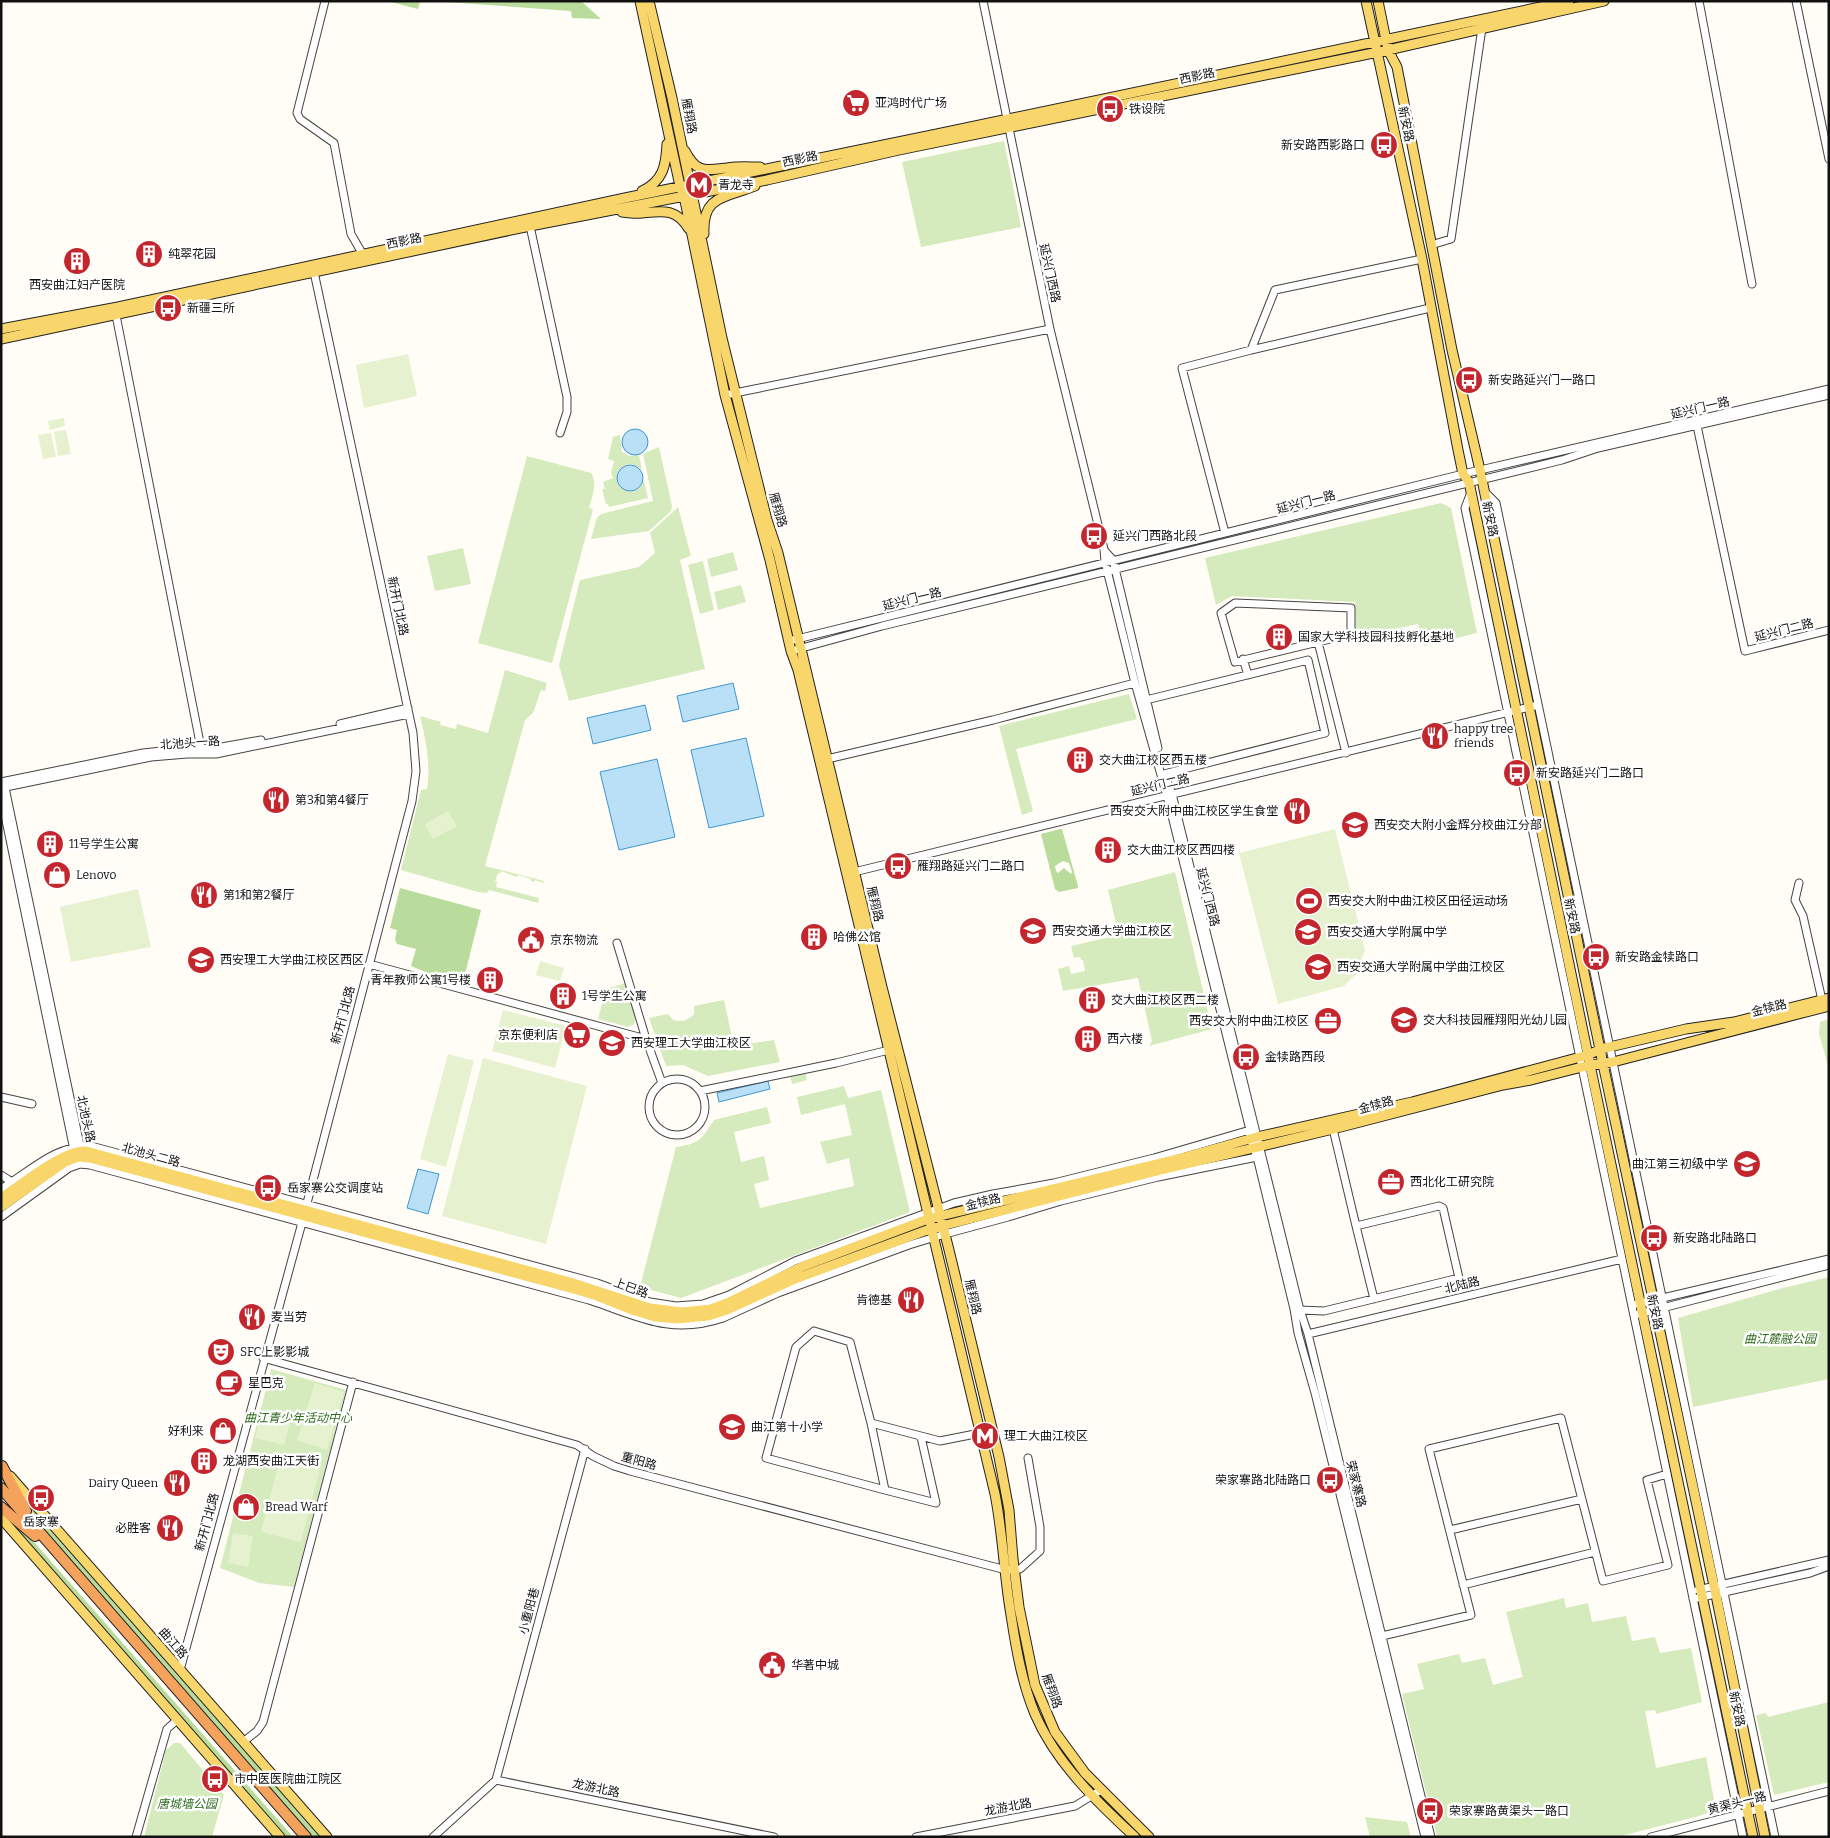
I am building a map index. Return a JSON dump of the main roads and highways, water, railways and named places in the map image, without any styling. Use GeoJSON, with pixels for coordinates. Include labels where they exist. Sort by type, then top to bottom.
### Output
{"type":"FeatureCollection","features":[{"type":"Feature","properties":{"kind":"highway"},"geometry":{"type":"LineString","coordinates":[[1,1466],[36,1532]]}},
{"type":"Feature","properties":{"kind":"highway"},"geometry":{"type":"LineString","coordinates":[[1,1488],[36,1532],[298,1837]]}},
{"type":"Feature","properties":{"kind":"highway"},"geometry":{"type":"LineString","coordinates":[[1,1498],[36,1532],[306,1837]]}},
{"type":"Feature","properties":{"kind":"highway"},"geometry":{"type":"LineString","coordinates":[[1,1507],[36,1532]]}},
{"type":"Feature","properties":{"kind":"main road","name":"雁翔路"},"geometry":{"type":"LineString","coordinates":[[640,1],[680,186],[688,195],[706,262],[735,394],[767,520],[778,553],[854,872],[893,1049],[905,1129],[998,1508],[1038,1695],[1050,1722],[1062,1742],[1085,1773],[1149,1837]]}},
{"type":"Feature","properties":{"kind":"main road","name":"雁翔路"},"geometry":{"type":"LineString","coordinates":[[649,1],[681,142],[689,184],[688,195],[692,236],[725,396],[770,560],[791,651],[798,670],[847,879],[944,1230],[1004,1480],[1009,1510],[1011,1615],[1021,1666],[1035,1713],[1050,1742],[1092,1796],[1136,1837]]}},
{"type":"Feature","properties":{"kind":"main road","name":"新安路"},"geometry":{"type":"LineString","coordinates":[[1366,1],[1422,259],[1463,474],[1469,482],[1512,711],[1742,1814],[1753,1837]]}},
{"type":"Feature","properties":{"kind":"main road","name":"新安路"},"geometry":{"type":"LineString","coordinates":[[1378,1],[1387,45],[1397,67],[1452,350],[1480,470],[1529,707],[1605,1048],[1719,1590],[1759,1809],[1766,1837]]}},
{"type":"Feature","properties":{"kind":"main road","name":"西影路"},"geometry":{"type":"LineString","coordinates":[[1387,45],[1552,3],[1570,1]]}},
{"type":"Feature","properties":{"kind":"main road","name":"西影路"},"geometry":{"type":"LineString","coordinates":[[1,329],[115,311],[314,272],[688,195],[778,172],[1376,47],[1482,28],[1604,1]]}},
{"type":"Feature","properties":{"kind":"main road"},"geometry":{"type":"LineString","coordinates":[[625,198],[651,187],[662,174],[666,162],[668,132]]}},
{"type":"Feature","properties":{"kind":"main road"},"geometry":{"type":"LineString","coordinates":[[681,142],[692,163],[704,170],[736,167],[778,172]]}},
{"type":"Feature","properties":{"kind":"main road"},"geometry":{"type":"LineString","coordinates":[[706,262],[704,222],[709,205],[778,172]]}},
{"type":"Feature","properties":{"kind":"main road","name":"西影路"},"geometry":{"type":"LineString","coordinates":[[1,339],[362,253],[689,184],[778,172]]}},
{"type":"Feature","properties":{"kind":"main road"},"geometry":{"type":"LineString","coordinates":[[612,211],[636,213],[666,211],[684,222],[692,236]]}},
{"type":"Feature","properties":{"kind":"main road","name":"金犊路"},"geometry":{"type":"LineString","coordinates":[[931,1234],[1161,1170],[1257,1151],[1502,1085],[1531,1080],[1585,1061],[1605,1048],[1686,1029],[1734,1022],[1827,1001]]}},
{"type":"Feature","properties":{"kind":"main road","name":"金犊路"},"geometry":{"type":"LineString","coordinates":[[939,1212],[1181,1158],[1252,1135],[1420,1100],[1585,1061],[1608,1063],[1827,1001]]}},
{"type":"Feature","properties":{"kind":"main road"},"geometry":{"type":"LineString","coordinates":[[1,1198],[62,1157],[78,1153]]}},
{"type":"Feature","properties":{"kind":"main road"},"geometry":{"type":"LineString","coordinates":[[1,1208],[78,1153]]}},
{"type":"Feature","properties":{"kind":"main road","name":"北池头二路"},"geometry":{"type":"LineString","coordinates":[[78,1153],[304,1213]]}},
{"type":"Feature","properties":{"kind":"main road","name":"上巳路"},"geometry":{"type":"LineString","coordinates":[[304,1213],[590,1287],[638,1305],[663,1311],[682,1312],[719,1306],[801,1267],[939,1212]]}},
{"type":"Feature","properties":{"kind":"main road","name":"上巳路"},"geometry":{"type":"LineString","coordinates":[[304,1213],[587,1293],[643,1314],[678,1319],[699,1317],[722,1311],[795,1279],[931,1234]]}},
{"type":"Feature","properties":{"kind":"main road","name":"曲江路"},"geometry":{"type":"LineString","coordinates":[[1,1466],[327,1837]]}},
{"type":"Feature","properties":{"kind":"main road"},"geometry":{"type":"LineString","coordinates":[[1,1518],[280,1837]]}},
{"type":"Feature","properties":{"kind":"water"},"geometry":{"type":"Polygon","coordinates":[[[635,429],[644,433],[648,442],[644,451],[635,455],[626,451],[622,442],[626,433],[635,429]]]}},
{"type":"Feature","properties":{"kind":"water"},"geometry":{"type":"Polygon","coordinates":[[[630,465],[639,469],[643,478],[639,487],[630,491],[621,487],[617,478],[621,469],[630,465]]]}},
{"type":"Feature","properties":{"kind":"water"},"geometry":{"type":"Polygon","coordinates":[[[733,683],[739,709],[683,722],[677,696],[733,683]]]}},
{"type":"Feature","properties":{"kind":"water"},"geometry":{"type":"Polygon","coordinates":[[[645,705],[651,730],[593,744],[587,718],[645,705]]]}},
{"type":"Feature","properties":{"kind":"water"},"geometry":{"type":"Polygon","coordinates":[[[746,738],[764,816],[709,828],[691,750],[746,738]]]}},
{"type":"Feature","properties":{"kind":"water"},"geometry":{"type":"Polygon","coordinates":[[[657,759],[675,837],[619,850],[600,772],[657,759]]]}},
{"type":"Feature","properties":{"kind":"water"},"geometry":{"type":"Polygon","coordinates":[[[768,1081],[770,1089],[719,1102],[717,1093],[768,1081]]]}},
{"type":"Feature","properties":{"kind":"water"},"geometry":{"type":"Polygon","coordinates":[[[418,1169],[439,1174],[428,1214],[407,1208],[418,1169]]]}},
{"type":"Feature","properties":{"kind":"place","name":"亚鸿时代广场"},"geometry":{"type":"Point","coordinates":[856,103]}},
{"type":"Feature","properties":{"kind":"place","name":"铁设院"},"geometry":{"type":"Point","coordinates":[1110,109]}},
{"type":"Feature","properties":{"kind":"place","name":"新安路西影路口"},"geometry":{"type":"Point","coordinates":[1384,145]}},
{"type":"Feature","properties":{"kind":"place","name":"青龙寺"},"geometry":{"type":"Point","coordinates":[699,185]}},
{"type":"Feature","properties":{"kind":"place","name":"纯翠花园"},"geometry":{"type":"Point","coordinates":[149,254]}},
{"type":"Feature","properties":{"kind":"place","name":"西安曲江妇产医院"},"geometry":{"type":"Point","coordinates":[77,261]}},
{"type":"Feature","properties":{"kind":"place","name":"新疆三所"},"geometry":{"type":"Point","coordinates":[168,308]}},
{"type":"Feature","properties":{"kind":"place","name":"新安路延兴门一路口"},"geometry":{"type":"Point","coordinates":[1469,380]}},
{"type":"Feature","properties":{"kind":"place","name":"延兴门西路北段"},"geometry":{"type":"Point","coordinates":[1094,536]}},
{"type":"Feature","properties":{"kind":"place","name":"国家大学科技园科技孵化基地"},"geometry":{"type":"Point","coordinates":[1279,637]}},
{"type":"Feature","properties":{"kind":"place","name":"happy tree friends"},"geometry":{"type":"Point","coordinates":[1435,736]}},
{"type":"Feature","properties":{"kind":"place","name":"交大曲江校区西五楼"},"geometry":{"type":"Point","coordinates":[1080,760]}},
{"type":"Feature","properties":{"kind":"place","name":"新安路延兴门二路口"},"geometry":{"type":"Point","coordinates":[1517,773]}},
{"type":"Feature","properties":{"kind":"place","name":"第3和第4餐厅"},"geometry":{"type":"Point","coordinates":[276,800]}},
{"type":"Feature","properties":{"kind":"place","name":"西安交大附中曲江校区学生食堂"},"geometry":{"type":"Point","coordinates":[1297,811]}},
{"type":"Feature","properties":{"kind":"place","name":"西安交大附小金辉分校曲江分部"},"geometry":{"type":"Point","coordinates":[1355,825]}},
{"type":"Feature","properties":{"kind":"place","name":"11号学生公寓"},"geometry":{"type":"Point","coordinates":[50,844]}},
{"type":"Feature","properties":{"kind":"place","name":"交大曲江校区西四楼"},"geometry":{"type":"Point","coordinates":[1108,850]}},
{"type":"Feature","properties":{"kind":"place","name":"雁翔路延兴门二路口"},"geometry":{"type":"Point","coordinates":[898,866]}},
{"type":"Feature","properties":{"kind":"place","name":"Lenovo"},"geometry":{"type":"Point","coordinates":[57,875]}},
{"type":"Feature","properties":{"kind":"place","name":"第1和第2餐厅"},"geometry":{"type":"Point","coordinates":[204,895]}},
{"type":"Feature","properties":{"kind":"place","name":"西安交大附中曲江校区田径运动场"},"geometry":{"type":"Point","coordinates":[1309,901]}},
{"type":"Feature","properties":{"kind":"place","name":"西安交通大学曲江校区"},"geometry":{"type":"Point","coordinates":[1033,931]}},
{"type":"Feature","properties":{"kind":"place","name":"西安交通大学附属中学"},"geometry":{"type":"Point","coordinates":[1308,932]}},
{"type":"Feature","properties":{"kind":"place","name":"哈佛公馆"},"geometry":{"type":"Point","coordinates":[814,937]}},
{"type":"Feature","properties":{"kind":"place","name":"京东物流"},"geometry":{"type":"Point","coordinates":[531,940]}},
{"type":"Feature","properties":{"kind":"place","name":"新安路金犊路口"},"geometry":{"type":"Point","coordinates":[1596,957]}},
{"type":"Feature","properties":{"kind":"place","name":"西安理工大学曲江校区西区"},"geometry":{"type":"Point","coordinates":[201,960]}},
{"type":"Feature","properties":{"kind":"place","name":"西安交通大学附属中学曲江校区"},"geometry":{"type":"Point","coordinates":[1318,967]}},
{"type":"Feature","properties":{"kind":"place","name":"青年教师公寓1号楼"},"geometry":{"type":"Point","coordinates":[490,980]}},
{"type":"Feature","properties":{"kind":"place","name":"1号学生公寓"},"geometry":{"type":"Point","coordinates":[563,996]}},
{"type":"Feature","properties":{"kind":"place","name":"交大曲江校区西二楼"},"geometry":{"type":"Point","coordinates":[1092,1000]}},
{"type":"Feature","properties":{"kind":"place","name":"交大科技园雁翔阳光幼儿园"},"geometry":{"type":"Point","coordinates":[1404,1020]}},
{"type":"Feature","properties":{"kind":"place","name":"西安交大附中曲江校区"},"geometry":{"type":"Point","coordinates":[1328,1021]}},
{"type":"Feature","properties":{"kind":"place","name":"京东便利店"},"geometry":{"type":"Point","coordinates":[577,1035]}},
{"type":"Feature","properties":{"kind":"place","name":"西六楼"},"geometry":{"type":"Point","coordinates":[1088,1039]}},
{"type":"Feature","properties":{"kind":"place","name":"西安理工大学曲江校区"},"geometry":{"type":"Point","coordinates":[612,1043]}},
{"type":"Feature","properties":{"kind":"place","name":"金犊路西段"},"geometry":{"type":"Point","coordinates":[1246,1057]}},
{"type":"Feature","properties":{"kind":"place","name":"曲江第三初级中学"},"geometry":{"type":"Point","coordinates":[1747,1164]}},
{"type":"Feature","properties":{"kind":"place","name":"西北化工研究院"},"geometry":{"type":"Point","coordinates":[1391,1182]}},
{"type":"Feature","properties":{"kind":"place","name":"岳家寨公交调度站"},"geometry":{"type":"Point","coordinates":[268,1188]}},
{"type":"Feature","properties":{"kind":"place","name":"新安路北陆路口"},"geometry":{"type":"Point","coordinates":[1654,1238]}},
{"type":"Feature","properties":{"kind":"place","name":"肯德基"},"geometry":{"type":"Point","coordinates":[911,1300]}},
{"type":"Feature","properties":{"kind":"place","name":"麦当劳"},"geometry":{"type":"Point","coordinates":[252,1317]}},
{"type":"Feature","properties":{"kind":"place","name":"SFC上影影城"},"geometry":{"type":"Point","coordinates":[221,1352]}},
{"type":"Feature","properties":{"kind":"place","name":"星巴克"},"geometry":{"type":"Point","coordinates":[229,1383]}},
{"type":"Feature","properties":{"kind":"place","name":"曲江第十小学"},"geometry":{"type":"Point","coordinates":[732,1427]}},
{"type":"Feature","properties":{"kind":"place","name":"好利来"},"geometry":{"type":"Point","coordinates":[223,1431]}},
{"type":"Feature","properties":{"kind":"place","name":"理工大曲江校区"},"geometry":{"type":"Point","coordinates":[985,1436]}},
{"type":"Feature","properties":{"kind":"place","name":"龙湖西安曲江天街"},"geometry":{"type":"Point","coordinates":[204,1461]}},
{"type":"Feature","properties":{"kind":"place","name":"荣家寨路北陆路口"},"geometry":{"type":"Point","coordinates":[1330,1480]}},
{"type":"Feature","properties":{"kind":"place","name":"Dairy Queen"},"geometry":{"type":"Point","coordinates":[177,1483]}},
{"type":"Feature","properties":{"kind":"place","name":"岳家寨"},"geometry":{"type":"Point","coordinates":[41,1498]}},
{"type":"Feature","properties":{"kind":"place","name":"Bread Warf"},"geometry":{"type":"Point","coordinates":[246,1507]}},
{"type":"Feature","properties":{"kind":"place","name":"必胜客"},"geometry":{"type":"Point","coordinates":[170,1528]}},
{"type":"Feature","properties":{"kind":"place","name":"华著中城"},"geometry":{"type":"Point","coordinates":[772,1665]}},
{"type":"Feature","properties":{"kind":"place","name":"市中医医院曲江院区"},"geometry":{"type":"Point","coordinates":[215,1779]}},
{"type":"Feature","properties":{"kind":"place","name":"荣家寨路黄渠头一路口"},"geometry":{"type":"Point","coordinates":[1430,1811]}},
{"type":"Feature","properties":{"kind":"park label","name":"曲江麓融公园"},"geometry":{"type":"Point","coordinates":[1780,1339]}},
{"type":"Feature","properties":{"kind":"park label","name":"曲江青少年活动中心"},"geometry":{"type":"Point","coordinates":[298,1418]}},
{"type":"Feature","properties":{"kind":"park label","name":"唐城墙公园"},"geometry":{"type":"Point","coordinates":[187,1804]}}]}
